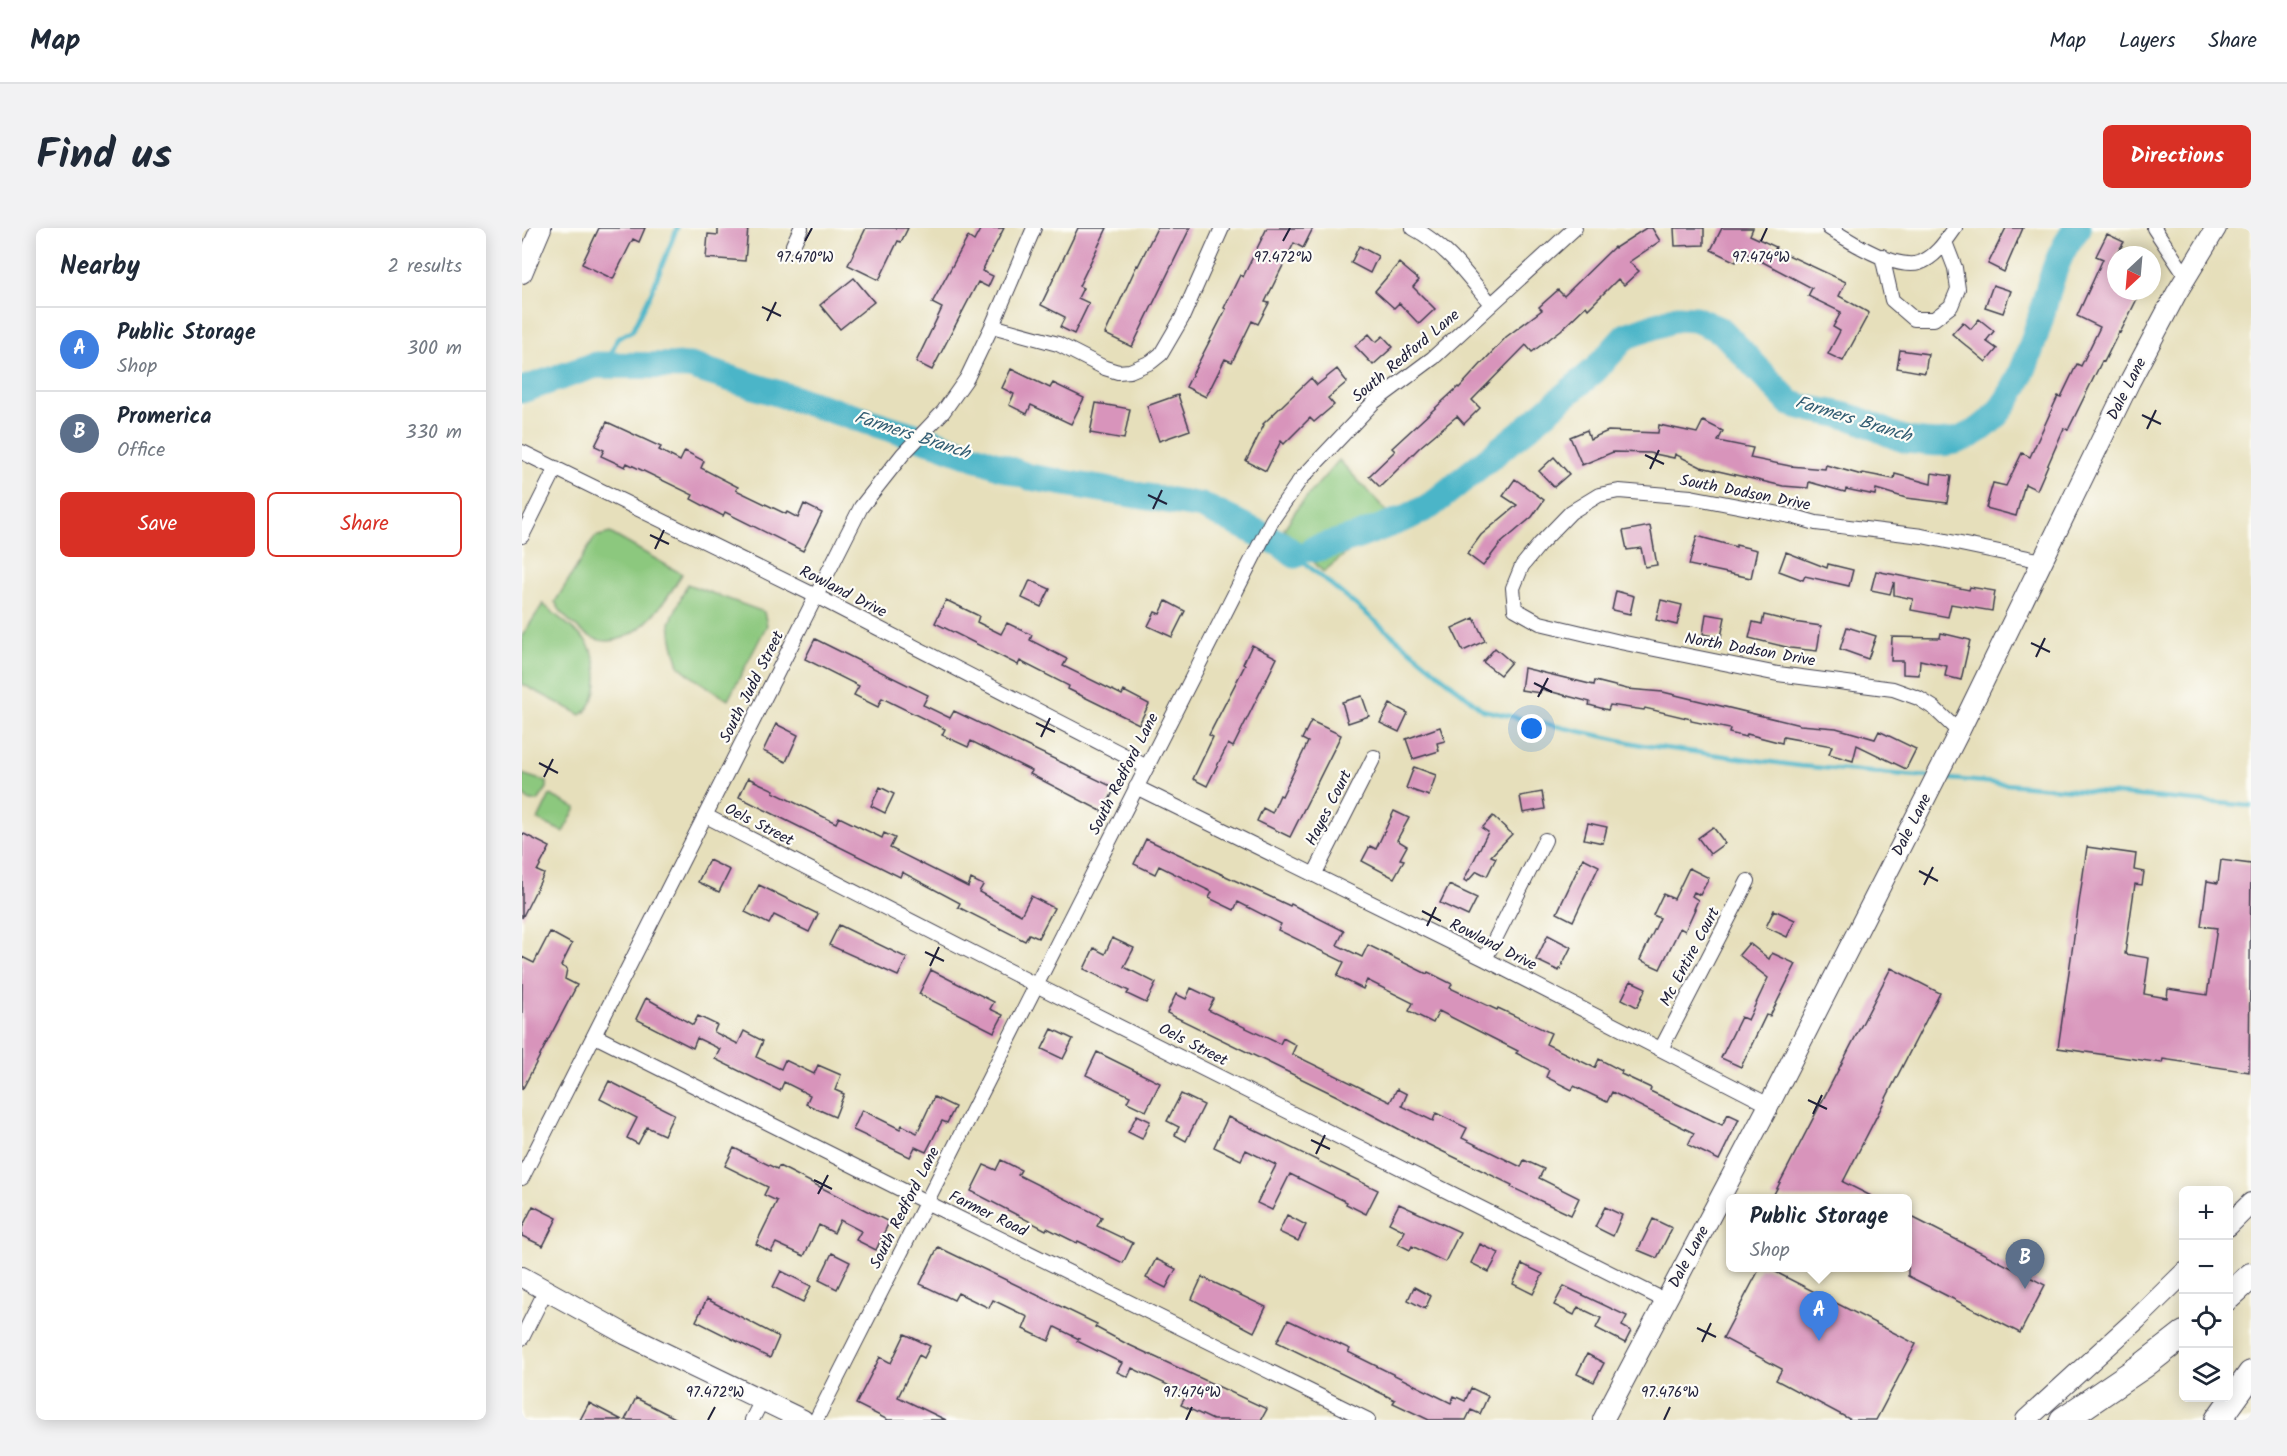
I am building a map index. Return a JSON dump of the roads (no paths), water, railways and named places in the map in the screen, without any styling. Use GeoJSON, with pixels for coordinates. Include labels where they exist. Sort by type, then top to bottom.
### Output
{"type":"FeatureCollection","features":[{"type":"Feature","properties":{"kind":"highway"},"geometry":{"type":"LineString","coordinates":[[2232,1294],[2251,1276]]}},
{"type":"Feature","properties":{"kind":"highway"},"geometry":{"type":"LineString","coordinates":[[2063,1420],[2144,1365],[2179,1338]]}},
{"type":"Feature","properties":{"kind":"highway"},"geometry":{"type":"LineString","coordinates":[[2218,1420],[2251,1374]]}},
{"type":"Feature","properties":{"kind":"street"},"geometry":{"type":"LineString","coordinates":[[522,273],[541,228]]}},
{"type":"Feature","properties":{"kind":"street"},"geometry":{"type":"LineString","coordinates":[[793,245],[801,228]]}},
{"type":"Feature","properties":{"kind":"street","name":"South Judd Street"},"geometry":{"type":"LineString","coordinates":[[522,1178],[861,507],[903,454],[943,412],[967,378],[1034,228]]}},
{"type":"Feature","properties":{"kind":"street"},"geometry":{"type":"LineString","coordinates":[[992,326],[1058,344],[1105,368],[1119,372],[1130,371],[1151,362],[1161,354],[1182,318],[1222,228]]}},
{"type":"Feature","properties":{"kind":"street"},"geometry":{"type":"LineString","coordinates":[[1413,228],[1430,232],[1491,304]]}},
{"type":"Feature","properties":{"kind":"street","name":"South Redford Lane"},"geometry":{"type":"LineString","coordinates":[[816,1420],[1272,520],[1300,480],[1374,402],[1433,358],[1575,228]]}},
{"type":"Feature","properties":{"kind":"street"},"geometry":{"type":"LineString","coordinates":[[1829,228],[1862,249],[1905,264],[1918,263],[1931,256],[1955,228]]}},
{"type":"Feature","properties":{"kind":"street"},"geometry":{"type":"LineString","coordinates":[[2154,228],[2187,278]]}},
{"type":"Feature","properties":{"kind":"street","name":"Dale Lane"},"geometry":{"type":"LineString","coordinates":[[1603,1420],[1942,766],[2130,381],[2216,228]]}},
{"type":"Feature","properties":{"kind":"street"},"geometry":{"type":"LineString","coordinates":[[1882,256],[1892,300],[1914,319],[1934,319],[1951,306],[1958,289],[1955,268],[1945,242]]}},
{"type":"Feature","properties":{"kind":"street","name":"Rowland Drive"},"geometry":{"type":"LineString","coordinates":[[522,452],[816,596],[1147,767]]}},
{"type":"Feature","properties":{"kind":"street"},"geometry":{"type":"LineString","coordinates":[[522,536],[556,468]]}},
{"type":"Feature","properties":{"kind":"street","name":"South Dodson Drive"},"geometry":{"type":"LineString","coordinates":[[1524,615],[1515,609],[1513,602],[1513,588],[1522,566],[1571,512],[1599,495],[1619,491],[1691,496],[1816,523],[1922,536],[2043,561]]}},
{"type":"Feature","properties":{"kind":"street","name":"North Dodson Drive"},"geometry":{"type":"LineString","coordinates":[[1524,615],[1540,622],[1620,642],[1778,674],[1893,689],[1918,698],[1934,708],[1959,732]]}},
{"type":"Feature","properties":{"kind":"street","name":"Hayes Court"},"geometry":{"type":"LineString","coordinates":[[1314,875],[1374,757]]}},
{"type":"Feature","properties":{"kind":"street","name":"Rowland Drive"},"geometry":{"type":"LineString","coordinates":[[1136,787],[1485,959],[1768,1105]]}},
{"type":"Feature","properties":{"kind":"street","name":"Oels Street"},"geometry":{"type":"LineString","coordinates":[[705,816],[1666,1301]]}},
{"type":"Feature","properties":{"kind":"street"},"geometry":{"type":"LineString","coordinates":[[1485,959],[1545,840]]}},
{"type":"Feature","properties":{"kind":"street","name":"Mc Entire Court"},"geometry":{"type":"LineString","coordinates":[[1661,1049],[1748,881]]}},
{"type":"Feature","properties":{"kind":"street","name":"Farmer Road"},"geometry":{"type":"LineString","coordinates":[[595,1036],[1368,1420]]}},
{"type":"Feature","properties":{"kind":"street"},"geometry":{"type":"LineString","coordinates":[[2233,1222],[2251,1203]]}},
{"type":"Feature","properties":{"kind":"street"},"geometry":{"type":"LineString","coordinates":[[522,1277],[625,1334],[803,1420]]}},
{"type":"Feature","properties":{"kind":"street"},"geometry":{"type":"LineString","coordinates":[[2026,1420],[2179,1278]]}},
{"type":"Feature","properties":{"kind":"street"},"geometry":{"type":"LineString","coordinates":[[522,1338],[546,1290]]}},
{"type":"Feature","properties":{"kind":"street"},"geometry":{"type":"LineString","coordinates":[[752,1420],[762,1400]]}},
{"type":"Feature","properties":{"kind":"waterway"},"geometry":{"type":"LineString","coordinates":[[607,364],[617,339],[633,330],[651,293],[677,228]]}},
{"type":"Feature","properties":{"kind":"waterway","name":"Farmers Branch"},"geometry":{"type":"LineString","coordinates":[[1314,549],[1356,537],[1430,506],[1595,370],[1626,336],[1677,318],[1695,319],[1722,331],[1790,403],[1853,418],[1908,440],[1939,443],[1958,440],[1976,432],[1990,421],[2013,391],[2028,355],[2058,260],[2078,228]]}},
{"type":"Feature","properties":{"kind":"waterway","name":"Farmers Branch"},"geometry":{"type":"LineString","coordinates":[[522,390],[596,365],[690,366],[937,443],[1029,477],[1202,506],[1281,544],[1295,555]]}},
{"type":"Feature","properties":{"kind":"waterway"},"geometry":{"type":"LineString","coordinates":[[1295,555],[1307,552]]}},
{"type":"Feature","properties":{"kind":"waterway"},"geometry":{"type":"LineString","coordinates":[[1295,555],[1483,710],[1642,745],[1800,766],[1929,777]]}},
{"type":"Feature","properties":{"kind":"waterway"},"geometry":{"type":"LineString","coordinates":[[1940,778],[2251,806]]}},
{"type":"Feature","properties":{"kind":"place","name":"Promerica"},"geometry":{"type":"Point","coordinates":[2025,1289]}},
{"type":"Feature","properties":{"kind":"place","name":"Public Storage"},"geometry":{"type":"Point","coordinates":[1819,1341]}}]}
